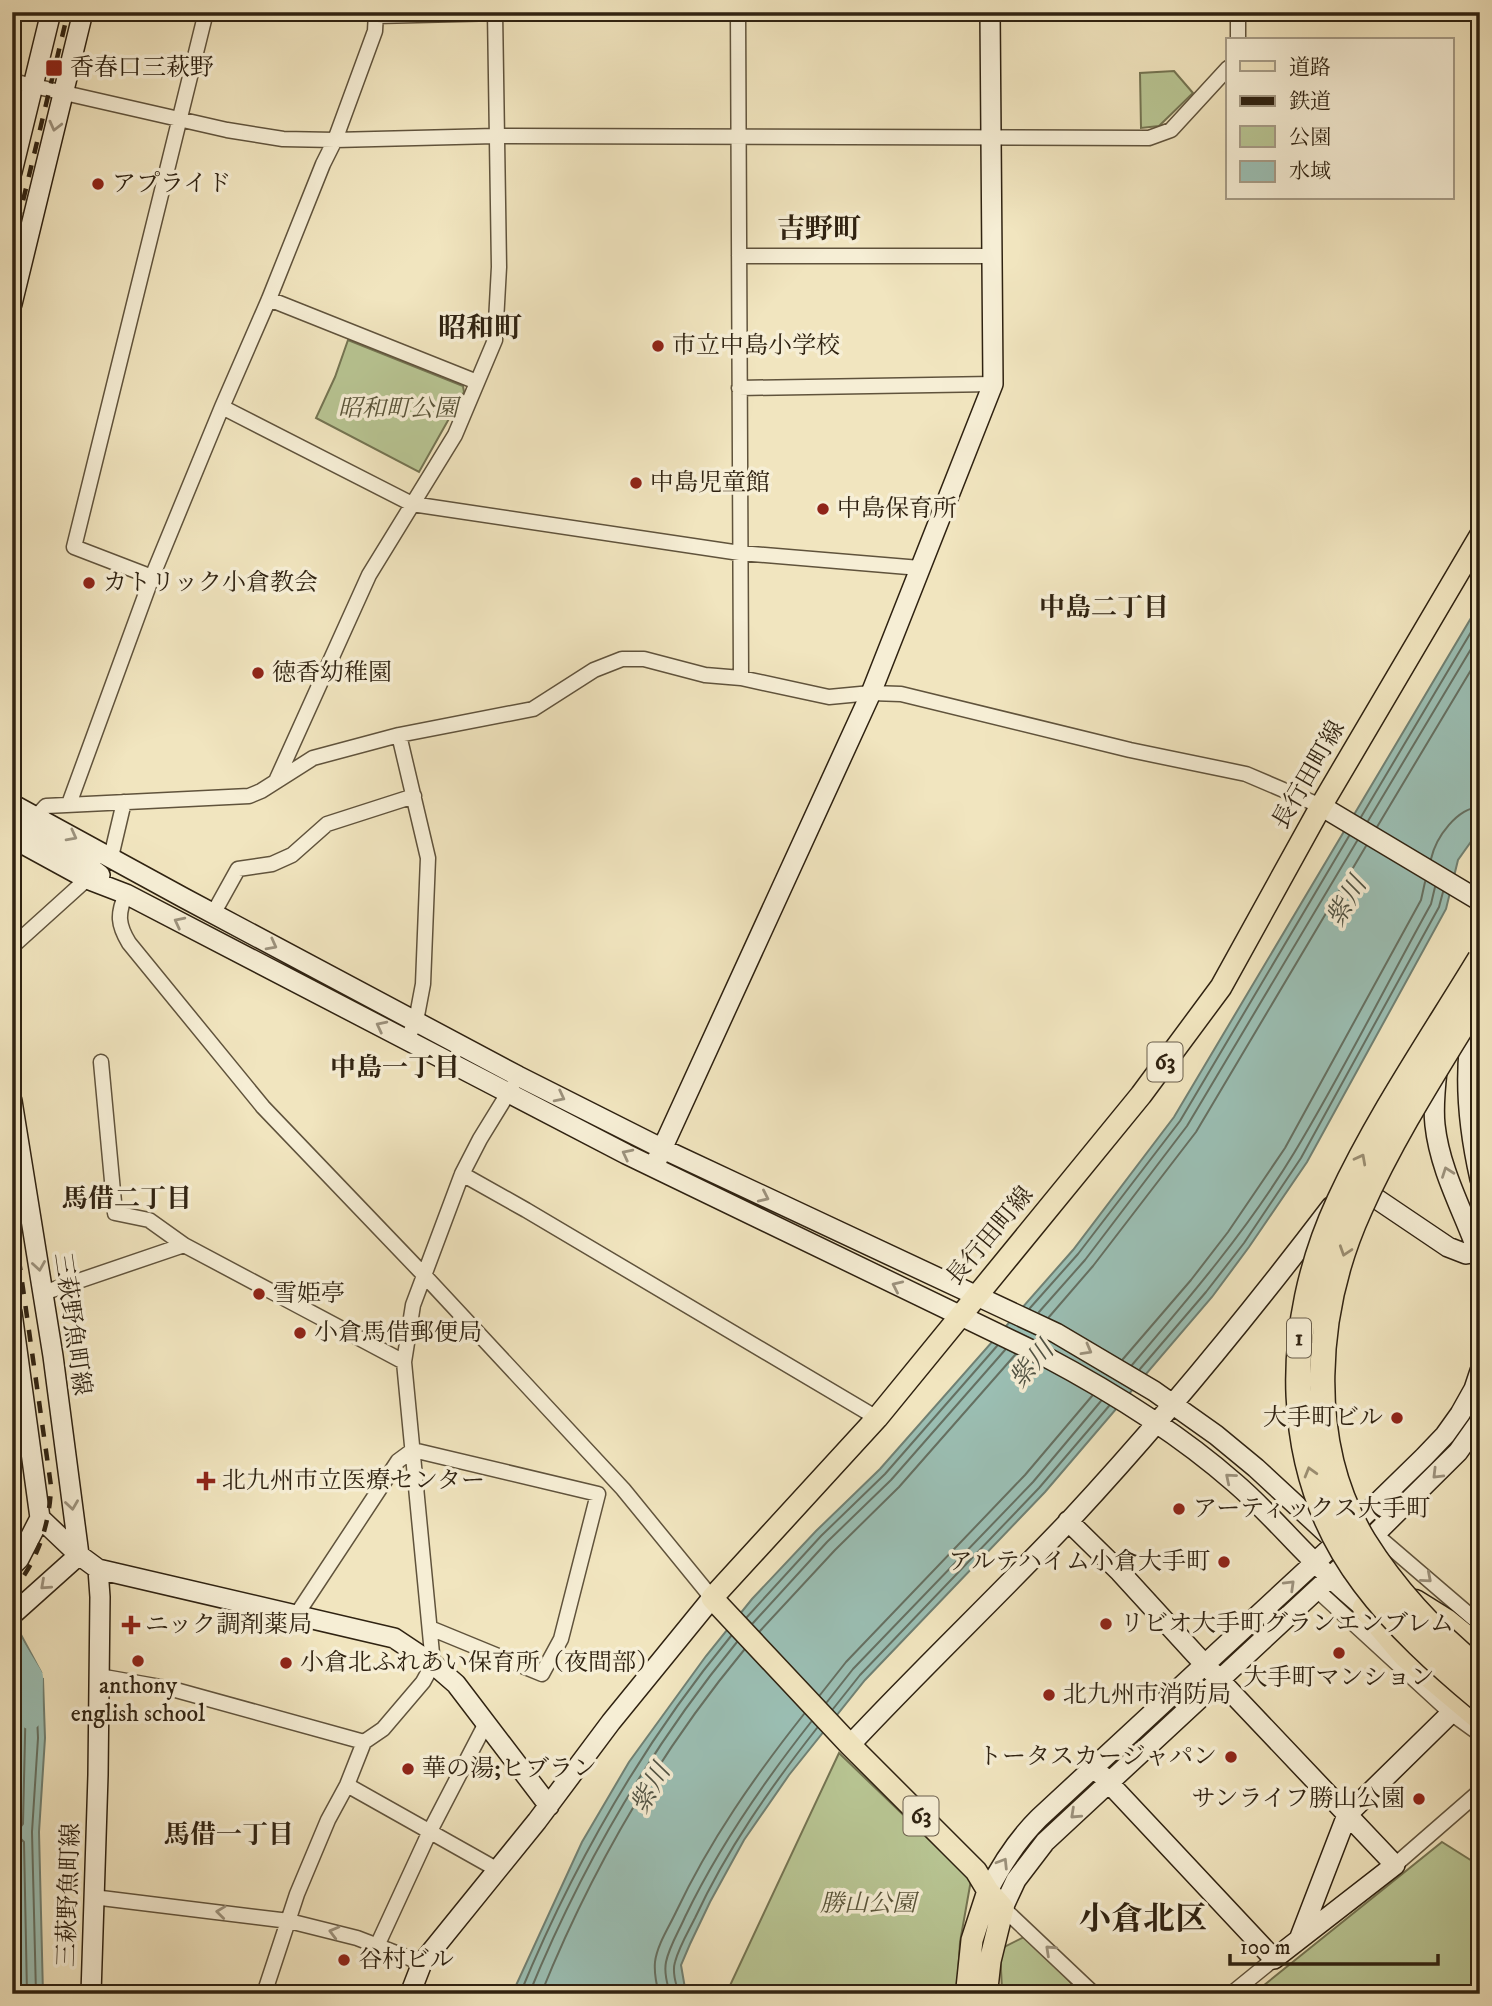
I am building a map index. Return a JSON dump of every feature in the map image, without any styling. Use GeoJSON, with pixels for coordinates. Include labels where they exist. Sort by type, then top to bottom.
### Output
{"type":"FeatureCollection","features":[{"type":"Feature","properties":{"kind":"highway","name":"1"},"geometry":{"type":"LineString","coordinates":[[1480,959],[1388,1112],[1339,1202],[1320,1249],[1308,1290],[1301,1327],[1297,1391],[1300,1431],[1309,1472],[1322,1511],[1341,1547],[1363,1582],[1390,1615],[1480,1699]]}},
{"type":"Feature","properties":{"kind":"highway","name":"1"},"geometry":{"type":"LineString","coordinates":[[1480,998],[1406,1121],[1359,1210],[1334,1290],[1326,1332],[1323,1371],[1323,1401],[1329,1449],[1343,1496],[1363,1539],[1385,1572],[1412,1604],[1480,1670]]}},
{"type":"Feature","properties":{"kind":"highway"},"geometry":{"type":"LineString","coordinates":[[1382,1580],[1447,1622],[1480,1649]]}},
{"type":"Feature","properties":{"kind":"highway"},"geometry":{"type":"LineString","coordinates":[[1365,1608],[1405,1655],[1480,1718]]}},
{"type":"Feature","properties":{"kind":"main road","name":"長行田町線"},"geometry":{"type":"LineString","coordinates":[[712,1598],[877,1418],[1141,1095],[1221,986],[1321,806],[1480,536]]}},
{"type":"Feature","properties":{"kind":"main road","name":"63"},"geometry":{"type":"LineString","coordinates":[[712,1598],[849,1745],[976,1871],[1003,1908]]}},
{"type":"Feature","properties":{"kind":"main road"},"geometry":{"type":"LineString","coordinates":[[988,1891],[972,1940],[977,1988],[1003,1908]]}},
{"type":"Feature","properties":{"kind":"street"},"geometry":{"type":"LineString","coordinates":[[12,172],[51,12]]}},
{"type":"Feature","properties":{"kind":"street"},"geometry":{"type":"LineString","coordinates":[[12,304],[83,12]]}},
{"type":"Feature","properties":{"kind":"street"},"geometry":{"type":"LineString","coordinates":[[152,577],[74,547],[206,12]]}},
{"type":"Feature","properties":{"kind":"street"},"geometry":{"type":"LineString","coordinates":[[275,782],[369,575],[455,435],[495,340],[499,267],[495,12]]}},
{"type":"Feature","properties":{"kind":"street"},"geometry":{"type":"LineString","coordinates":[[69,804],[152,577],[335,140],[375,31],[376,14],[536,12]]}},
{"type":"Feature","properties":{"kind":"street"},"geometry":{"type":"LineString","coordinates":[[738,12],[741,678]]}},
{"type":"Feature","properties":{"kind":"street"},"geometry":{"type":"LineString","coordinates":[[654,1167],[872,693],[993,384],[990,12]]}},
{"type":"Feature","properties":{"kind":"street"},"geometry":{"type":"LineString","coordinates":[[1238,12],[1238,38]]}},
{"type":"Feature","properties":{"kind":"street"},"geometry":{"type":"LineString","coordinates":[[12,82],[227,130],[284,139],[495,136],[1149,138],[1171,130],[1226,70]]}},
{"type":"Feature","properties":{"kind":"street"},"geometry":{"type":"LineString","coordinates":[[739,256],[992,256]]}},
{"type":"Feature","properties":{"kind":"street"},"geometry":{"type":"LineString","coordinates":[[269,299],[477,382]]}},
{"type":"Feature","properties":{"kind":"street"},"geometry":{"type":"LineString","coordinates":[[739,388],[993,384]]}},
{"type":"Feature","properties":{"kind":"street"},"geometry":{"type":"LineString","coordinates":[[222,407],[412,504],[740,553],[919,568]]}},
{"type":"Feature","properties":{"kind":"street"},"geometry":{"type":"LineString","coordinates":[[36,817],[46,806],[248,796],[313,758],[399,735],[533,709],[594,670],[622,659],[644,659],[705,675],[741,678],[829,697],[872,693],[901,694],[1130,750],[1246,774],[1321,806],[1477,900]]}},
{"type":"Feature","properties":{"kind":"street"},"geometry":{"type":"LineString","coordinates":[[399,735],[428,858],[423,984],[416,1021],[407,1039]]}},
{"type":"Feature","properties":{"kind":"street"},"geometry":{"type":"LineString","coordinates":[[213,914],[238,869],[272,864],[292,855],[327,824],[414,796]]}},
{"type":"Feature","properties":{"kind":"street"},"geometry":{"type":"LineString","coordinates":[[111,857],[124,802]]}},
{"type":"Feature","properties":{"kind":"street"},"geometry":{"type":"LineString","coordinates":[[12,804],[416,1021],[513,1085],[654,1167],[1044,1356],[1138,1409],[1199,1452],[1237,1484],[1314,1562],[1323,1584],[1451,1713],[1480,1734]]}},
{"type":"Feature","properties":{"kind":"street"},"geometry":{"type":"LineString","coordinates":[[12,821],[79,859],[126,894]]}},
{"type":"Feature","properties":{"kind":"street"},"geometry":{"type":"LineString","coordinates":[[14,840],[87,878],[126,894],[407,1039],[663,1149],[975,1296],[1005,1307],[1066,1339],[1175,1405],[1256,1468],[1353,1556],[1480,1659]]}},
{"type":"Feature","properties":{"kind":"street"},"geometry":{"type":"LineString","coordinates":[[12,944],[87,878]]}},
{"type":"Feature","properties":{"kind":"street"},"geometry":{"type":"LineString","coordinates":[[126,894],[118,916],[129,943],[263,1107],[623,1489],[712,1598],[422,1963],[410,1994]]}},
{"type":"Feature","properties":{"kind":"street"},"geometry":{"type":"LineString","coordinates":[[849,1745],[1068,1521],[1175,1405],[1339,1197],[1353,1190],[1365,1191],[1448,1247],[1466,1254],[1479,1255],[1444,1166],[1437,1141],[1434,1108],[1444,1028],[1457,991],[1480,950]]}},
{"type":"Feature","properties":{"kind":"street"},"geometry":{"type":"LineString","coordinates":[[1480,998],[1468,1059],[1468,1087],[1480,1180]]}},
{"type":"Feature","properties":{"kind":"street"},"geometry":{"type":"LineString","coordinates":[[101,1062],[115,1213],[149,1220],[184,1245],[404,1362]]}},
{"type":"Feature","properties":{"kind":"street"},"geometry":{"type":"LineString","coordinates":[[1473,1128],[1480,1066]]}},
{"type":"Feature","properties":{"kind":"street"},"geometry":{"type":"LineString","coordinates":[[264,1994],[297,1894],[364,1742],[383,1729],[423,1682],[433,1664],[404,1362],[413,1305],[462,1174],[513,1085]]}},
{"type":"Feature","properties":{"kind":"street","name":"三萩野魚町線"},"geometry":{"type":"LineString","coordinates":[[12,1101],[43,1293],[79,1555]]}},
{"type":"Feature","properties":{"kind":"street"},"geometry":{"type":"LineString","coordinates":[[462,1174],[877,1418]]}},
{"type":"Feature","properties":{"kind":"street"},"geometry":{"type":"LineString","coordinates":[[43,1293],[184,1245]]}},
{"type":"Feature","properties":{"kind":"street"},"geometry":{"type":"LineString","coordinates":[[12,1313],[15,1367],[40,1518],[19,1559],[12,1566]]}},
{"type":"Feature","properties":{"kind":"street"},"geometry":{"type":"LineString","coordinates":[[1094,1994],[1003,1908],[1016,1880],[1045,1842],[1108,1782],[1314,1562],[1445,1435],[1467,1402],[1480,1371]]}},
{"type":"Feature","properties":{"kind":"street"},"geometry":{"type":"LineString","coordinates":[[988,1891],[1000,1866],[1021,1837],[1094,1767],[1323,1584],[1458,1452],[1480,1421]]}},
{"type":"Feature","properties":{"kind":"street"},"geometry":{"type":"LineString","coordinates":[[297,1614],[398,1461],[413,1450],[598,1494],[623,1489]]}},
{"type":"Feature","properties":{"kind":"street"},"geometry":{"type":"LineString","coordinates":[[430,1628],[542,1674],[561,1639],[598,1494]]}},
{"type":"Feature","properties":{"kind":"street"},"geometry":{"type":"LineString","coordinates":[[40,1518],[98,1569],[394,1638],[433,1664],[456,1684],[549,1806]]}},
{"type":"Feature","properties":{"kind":"street"},"geometry":{"type":"LineString","coordinates":[[1068,1521],[1136,1589],[1395,1865]]}},
{"type":"Feature","properties":{"kind":"street"},"geometry":{"type":"LineString","coordinates":[[1375,1534],[1480,1624]]}},
{"type":"Feature","properties":{"kind":"street"},"geometry":{"type":"LineString","coordinates":[[12,1615],[79,1555]]}},
{"type":"Feature","properties":{"kind":"street","name":"三萩野魚町線"},"geometry":{"type":"LineString","coordinates":[[91,1994],[99,1676],[98,1569]]}},
{"type":"Feature","properties":{"kind":"street"},"geometry":{"type":"LineString","coordinates":[[1323,1584],[1365,1608],[1480,1707]]}},
{"type":"Feature","properties":{"kind":"street"},"geometry":{"type":"LineString","coordinates":[[99,1676],[172,1689],[364,1742]]}},
{"type":"Feature","properties":{"kind":"street"},"geometry":{"type":"LineString","coordinates":[[1300,1938],[1347,1815],[1451,1713]]}},
{"type":"Feature","properties":{"kind":"street"},"geometry":{"type":"LineString","coordinates":[[377,1946],[430,1831],[485,1725]]}},
{"type":"Feature","properties":{"kind":"street"},"geometry":{"type":"LineString","coordinates":[[1094,1767],[1274,1959]]}},
{"type":"Feature","properties":{"kind":"street"},"geometry":{"type":"LineString","coordinates":[[347,1785],[498,1870]]}},
{"type":"Feature","properties":{"kind":"street"},"geometry":{"type":"LineString","coordinates":[[1231,1994],[1395,1865],[1480,1791]]}},
{"type":"Feature","properties":{"kind":"street"},"geometry":{"type":"LineString","coordinates":[[93,1897],[289,1921],[357,1938],[422,1963]]}},
{"type":"Feature","properties":{"kind":"green space"},"geometry":{"type":"Polygon","coordinates":[[[1174,71],[1193,93],[1159,126],[1141,128],[1140,73],[1174,71]]]}},
{"type":"Feature","properties":{"kind":"green space","name":"昭和町公園"},"geometry":{"type":"Polygon","coordinates":[[[348,340],[463,386],[464,392],[419,472],[316,418],[348,340]]]}},
{"type":"Feature","properties":{"kind":"green space","name":"勝山公園"},"geometry":{"type":"Polygon","coordinates":[[[839,1753],[971,1880],[960,1942],[957,1991],[1002,1990],[1000,1949],[1028,1935],[1081,1994],[726,1994],[839,1753]]]}},
{"type":"Feature","properties":{"kind":"green space"},"geometry":{"type":"Polygon","coordinates":[[[1442,1842],[1480,1866],[1480,1994],[1253,1994],[1442,1842]]]}},
{"type":"Feature","properties":{"kind":"water","name":"紫川"},"geometry":{"type":"Polygon","coordinates":[[[1480,603],[1480,829],[1458,860],[1446,909],[1307,1162],[1249,1247],[1212,1297],[1045,1492],[865,1680],[789,1775],[744,1840],[690,1944],[681,1965],[686,1994],[512,1994],[582,1842],[629,1762],[706,1656],[752,1599],[816,1531],[880,1469],[1073,1250],[1174,1117],[1480,603]]]}},
{"type":"Feature","properties":{"kind":"water"},"geometry":{"type":"Polygon","coordinates":[[[12,1618],[41,1672],[12,1675],[12,1618]]]}},
{"type":"Feature","properties":{"kind":"water"},"geometry":{"type":"Polygon","coordinates":[[[43,1679],[45,1738],[39,1832],[43,1994],[12,1994],[19,1687],[43,1679]]]}},
{"type":"Feature","properties":{"kind":"waterway"},"geometry":{"type":"LineString","coordinates":[[12,1646],[31,1677],[30,1717]]}},
{"type":"Feature","properties":{"kind":"railway"},"geometry":{"type":"LineString","coordinates":[[12,247],[68,12]]}},
{"type":"Feature","properties":{"kind":"railway"},"geometry":{"type":"LineString","coordinates":[[12,1211],[51,1486],[45,1529],[29,1568],[12,1591]]}},
{"type":"Feature","properties":{"kind":"place","name":"香春口三萩野"},"geometry":{"type":"Point","coordinates":[54,68]}},
{"type":"Feature","properties":{"kind":"place","name":"アプライド"},"geometry":{"type":"Point","coordinates":[98,184]}},
{"type":"Feature","properties":{"kind":"place","name":"市立中島小学校"},"geometry":{"type":"Point","coordinates":[658,346]}},
{"type":"Feature","properties":{"kind":"place","name":"中島児童館"},"geometry":{"type":"Point","coordinates":[636,483]}},
{"type":"Feature","properties":{"kind":"place","name":"中島保育所"},"geometry":{"type":"Point","coordinates":[823,509]}},
{"type":"Feature","properties":{"kind":"place","name":"カトリック小倉教会"},"geometry":{"type":"Point","coordinates":[89,583]}},
{"type":"Feature","properties":{"kind":"place","name":"徳香幼稚園"},"geometry":{"type":"Point","coordinates":[258,673]}},
{"type":"Feature","properties":{"kind":"place","name":"雪姫亭"},"geometry":{"type":"Point","coordinates":[259,1294]}},
{"type":"Feature","properties":{"kind":"place","name":"小倉馬借郵便局"},"geometry":{"type":"Point","coordinates":[300,1333]}},
{"type":"Feature","properties":{"kind":"place","name":"大手町ビル"},"geometry":{"type":"Point","coordinates":[1397,1418]}},
{"type":"Feature","properties":{"kind":"place","name":"北九州市立医療センター"},"geometry":{"type":"Point","coordinates":[206,1481]}},
{"type":"Feature","properties":{"kind":"place","name":"アーティックス大手町"},"geometry":{"type":"Point","coordinates":[1179,1509]}},
{"type":"Feature","properties":{"kind":"place","name":"アルテハイム小倉大手町"},"geometry":{"type":"Point","coordinates":[1224,1562]}},
{"type":"Feature","properties":{"kind":"place","name":"リビオ大手町グランエンブレム"},"geometry":{"type":"Point","coordinates":[1106,1624]}},
{"type":"Feature","properties":{"kind":"place","name":"ニック調剤薬局"},"geometry":{"type":"Point","coordinates":[131,1625]}},
{"type":"Feature","properties":{"kind":"place","name":"大手町マンション"},"geometry":{"type":"Point","coordinates":[1339,1653]}},
{"type":"Feature","properties":{"kind":"place","name":"anthony english school"},"geometry":{"type":"Point","coordinates":[138,1661]}},
{"type":"Feature","properties":{"kind":"place","name":"小倉北ふれあい保育所（夜間部）"},"geometry":{"type":"Point","coordinates":[286,1663]}},
{"type":"Feature","properties":{"kind":"place","name":"北九州市消防局"},"geometry":{"type":"Point","coordinates":[1049,1695]}},
{"type":"Feature","properties":{"kind":"place","name":"トータスカージャパン"},"geometry":{"type":"Point","coordinates":[1231,1757]}},
{"type":"Feature","properties":{"kind":"place","name":"華の湯;ヒブラン"},"geometry":{"type":"Point","coordinates":[408,1769]}},
{"type":"Feature","properties":{"kind":"place","name":"サンライフ勝山公園"},"geometry":{"type":"Point","coordinates":[1419,1799]}},
{"type":"Feature","properties":{"kind":"place","name":"谷村ビル"},"geometry":{"type":"Point","coordinates":[344,1960]}},
{"type":"Feature","properties":{"kind":"district","name":"吉野町"},"geometry":{"type":"Point","coordinates":[819,229]}},
{"type":"Feature","properties":{"kind":"district","name":"昭和町"},"geometry":{"type":"Point","coordinates":[480,328]}},
{"type":"Feature","properties":{"kind":"district","name":"中島二丁目"},"geometry":{"type":"Point","coordinates":[1104,608]}},
{"type":"Feature","properties":{"kind":"district","name":"中島一丁目"},"geometry":{"type":"Point","coordinates":[395,1068]}},
{"type":"Feature","properties":{"kind":"district","name":"馬借二丁目"},"geometry":{"type":"Point","coordinates":[127,1199]}},
{"type":"Feature","properties":{"kind":"district","name":"馬借一丁目"},"geometry":{"type":"Point","coordinates":[229,1835]}},
{"type":"Feature","properties":{"kind":"district","name":"小倉北区"},"geometry":{"type":"Point","coordinates":[1143,1920]}}]}
